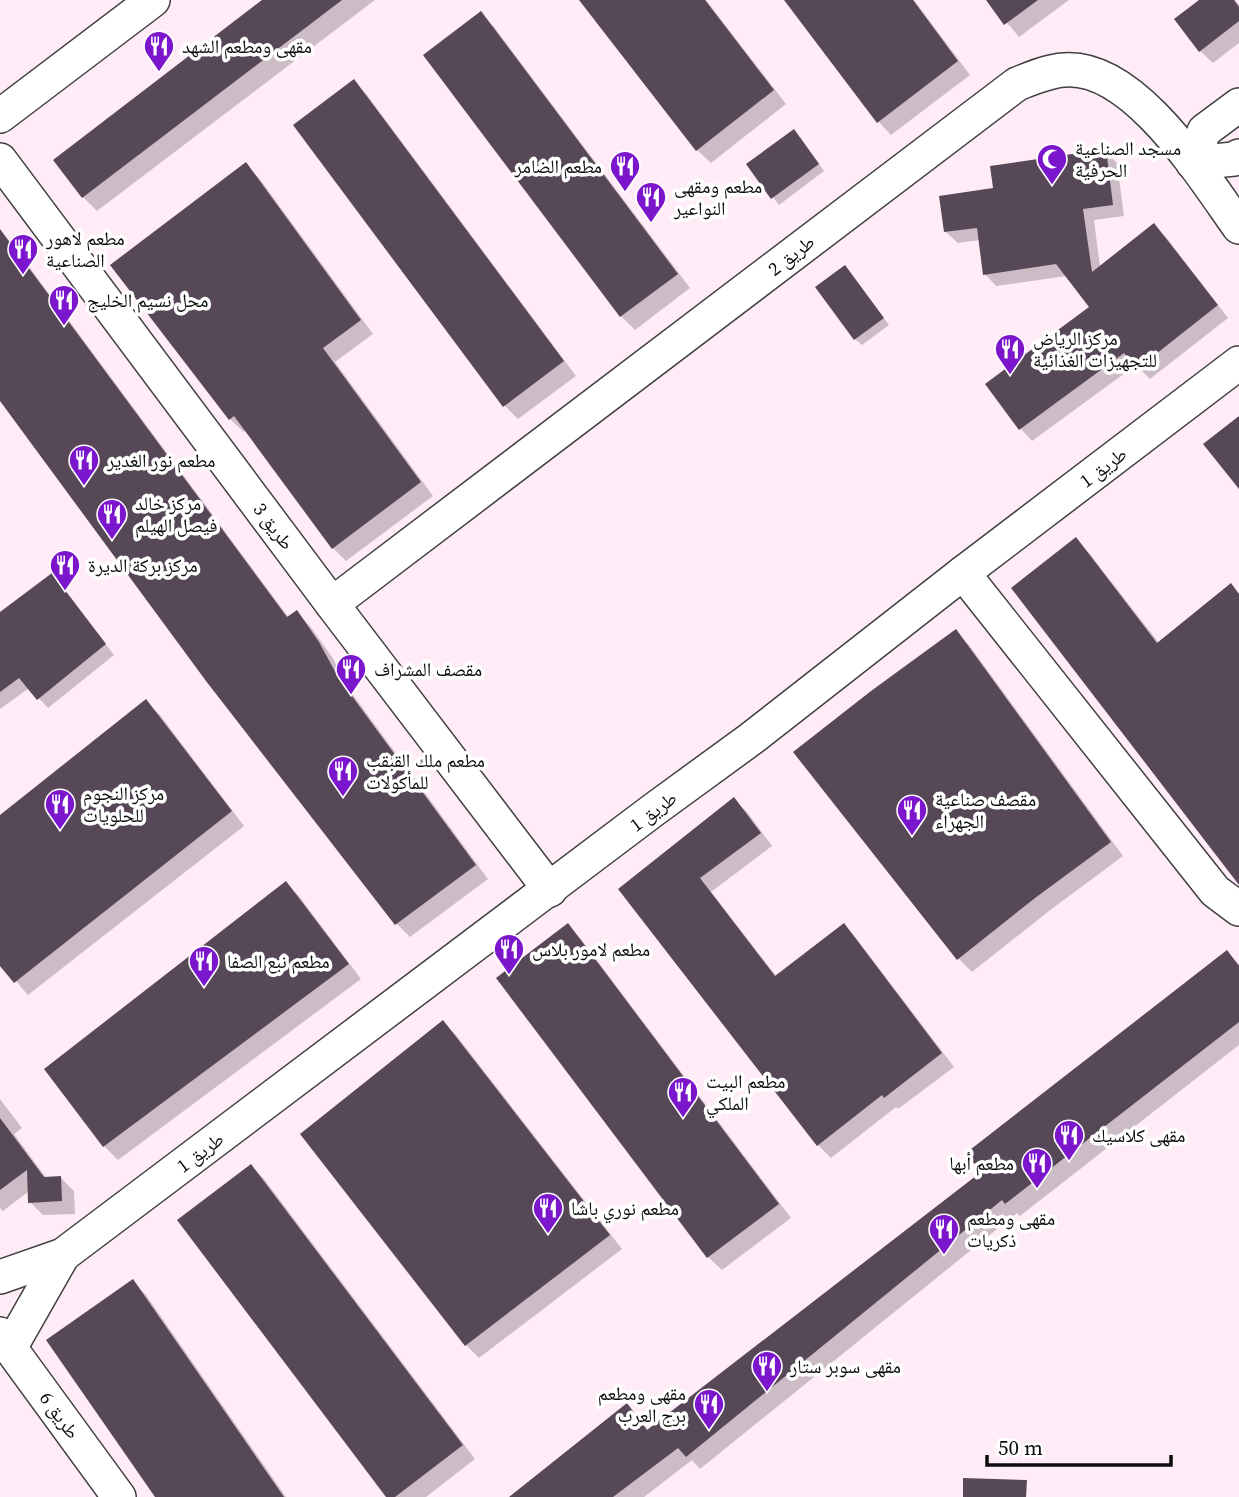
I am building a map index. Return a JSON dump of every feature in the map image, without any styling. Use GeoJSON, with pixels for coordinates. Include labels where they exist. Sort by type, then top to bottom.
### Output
{"type":"FeatureCollection","features":[{"type":"Feature","properties":{"kind":"street"},"geometry":{"type":"LineString","coordinates":[[0,116],[153,0]]}},
{"type":"Feature","properties":{"kind":"street","name":"طريق 2"},"geometry":{"type":"LineString","coordinates":[[332,604],[1017,84],[1064,70],[1087,72],[1102,77],[1131,93],[1193,163],[1239,227]]}},
{"type":"Feature","properties":{"kind":"street"},"geometry":{"type":"LineString","coordinates":[[1239,104],[1204,131],[1193,163],[1234,159],[1239,156]]}},
{"type":"Feature","properties":{"kind":"street","name":"طريق 3"},"geometry":{"type":"LineString","coordinates":[[0,160],[550,890]]}},
{"type":"Feature","properties":{"kind":"street","name":"طريق 1"},"geometry":{"type":"LineString","coordinates":[[0,1277],[63,1255],[752,738],[1239,363]]}},
{"type":"Feature","properties":{"kind":"street"},"geometry":{"type":"LineString","coordinates":[[963,573],[1215,891],[1239,909]]}},
{"type":"Feature","properties":{"kind":"street","name":"طريق 1"},"geometry":{"type":"LineString","coordinates":[[5,1341],[63,1255]]}},
{"type":"Feature","properties":{"kind":"street","name":"طريق 6"},"geometry":{"type":"LineString","coordinates":[[5,1341],[119,1497]]}},
{"type":"Feature","properties":{"kind":"building"},"geometry":{"type":"Polygon","coordinates":[[[262,0],[342,0],[82,198],[53,160],[262,0]]]}},
{"type":"Feature","properties":{"kind":"building"},"geometry":{"type":"Polygon","coordinates":[[[579,0],[705,0],[774,90],[696,151],[579,0]]]}},
{"type":"Feature","properties":{"kind":"building"},"geometry":{"type":"Polygon","coordinates":[[[784,0],[913,0],[958,61],[877,123],[784,0]]]}},
{"type":"Feature","properties":{"kind":"building"},"geometry":{"type":"Polygon","coordinates":[[[986,0],[1038,0],[1004,25],[986,0]]]}},
{"type":"Feature","properties":{"kind":"building"},"geometry":{"type":"Polygon","coordinates":[[[1199,0],[1234,0],[1239,7],[1239,21],[1199,52],[1174,19],[1199,0]]]}},
{"type":"Feature","properties":{"kind":"building"},"geometry":{"type":"Polygon","coordinates":[[[481,11],[678,274],[620,317],[423,55],[481,11]]]}},
{"type":"Feature","properties":{"kind":"building"},"geometry":{"type":"Polygon","coordinates":[[[354,79],[564,361],[503,407],[293,125],[354,79]]]}},
{"type":"Feature","properties":{"kind":"building"},"geometry":{"type":"Polygon","coordinates":[[[794,129],[819,164],[771,199],[746,164],[794,129]]]}},
{"type":"Feature","properties":{"kind":"building"},"geometry":{"type":"Polygon","coordinates":[[[1106,149],[1113,205],[1083,209],[1092,272],[1154,223],[1218,305],[1137,369],[1124,353],[1019,430],[985,384],[1089,307],[1056,264],[983,275],[977,228],[944,232],[939,196],[993,188],[990,166],[1106,149]]]}},
{"type":"Feature","properties":{"kind":"building"},"geometry":{"type":"Polygon","coordinates":[[[246,162],[361,320],[323,348],[421,482],[332,549],[234,416],[229,420],[110,265],[246,162]]]}},
{"type":"Feature","properties":{"kind":"building"},"geometry":{"type":"Polygon","coordinates":[[[0,229],[287,617],[297,610],[338,677],[476,865],[395,925],[206,681],[0,401],[0,229]]]}},
{"type":"Feature","properties":{"kind":"building"},"geometry":{"type":"Polygon","coordinates":[[[845,265],[884,318],[854,340],[815,287],[845,265]]]}},
{"type":"Feature","properties":{"kind":"building"},"geometry":{"type":"Polygon","coordinates":[[[1239,416],[1239,489],[1203,444],[1239,416]]]}},
{"type":"Feature","properties":{"kind":"building"},"geometry":{"type":"Polygon","coordinates":[[[1076,537],[1157,643],[1231,583],[1239,594],[1239,885],[1011,588],[1076,537]]]}},
{"type":"Feature","properties":{"kind":"building"},"geometry":{"type":"Polygon","coordinates":[[[52,573],[106,644],[37,700],[19,678],[0,692],[0,612],[52,573]]]}},
{"type":"Feature","properties":{"kind":"building"},"geometry":{"type":"Polygon","coordinates":[[[956,629],[1111,842],[957,960],[793,752],[956,629]]]}},
{"type":"Feature","properties":{"kind":"building"},"geometry":{"type":"Polygon","coordinates":[[[146,699],[232,811],[14,983],[0,966],[0,815],[146,699]]]}},
{"type":"Feature","properties":{"kind":"building"},"geometry":{"type":"Polygon","coordinates":[[[734,797],[761,833],[700,878],[775,976],[844,923],[942,1053],[884,1098],[882,1095],[817,1146],[618,889],[734,797]]]}},
{"type":"Feature","properties":{"kind":"building"},"geometry":{"type":"Polygon","coordinates":[[[286,881],[349,964],[103,1147],[44,1069],[286,881]]]}},
{"type":"Feature","properties":{"kind":"building"},"geometry":{"type":"Polygon","coordinates":[[[568,923],[779,1204],[707,1258],[496,978],[568,923]]]}},
{"type":"Feature","properties":{"kind":"building"},"geometry":{"type":"Polygon","coordinates":[[[1227,950],[1239,966],[1239,1022],[1005,1204],[1002,1200],[686,1457],[678,1448],[613,1497],[509,1497],[627,1403],[647,1430],[981,1172],[966,1153],[1227,950]]]}},
{"type":"Feature","properties":{"kind":"building"},"geometry":{"type":"Polygon","coordinates":[[[443,1020],[610,1235],[465,1346],[300,1134],[443,1020]]]}},
{"type":"Feature","properties":{"kind":"building"},"geometry":{"type":"Polygon","coordinates":[[[0,1118],[44,1177],[61,1176],[62,1201],[28,1203],[27,1170],[0,1190],[0,1118]]]}},
{"type":"Feature","properties":{"kind":"building"},"geometry":{"type":"Polygon","coordinates":[[[251,1164],[463,1445],[395,1497],[386,1497],[177,1220],[251,1164]]]}},
{"type":"Feature","properties":{"kind":"building"},"geometry":{"type":"Polygon","coordinates":[[[133,1279],[284,1497],[155,1497],[46,1340],[133,1279]]]}},
{"type":"Feature","properties":{"kind":"building"},"geometry":{"type":"Polygon","coordinates":[[[963,1478],[1027,1480],[1026,1497],[963,1497],[963,1478]]]}},
{"type":"Feature","properties":{"kind":"place","name":"مقهى ومطعم الشهد"},"geometry":{"type":"Point","coordinates":[159,73]}},
{"type":"Feature","properties":{"kind":"place","name":"مسجد الصناعية الحرفية"},"geometry":{"type":"Point","coordinates":[1052,186]}},
{"type":"Feature","properties":{"kind":"place","name":"مطعم الضامر"},"geometry":{"type":"Point","coordinates":[625,193]}},
{"type":"Feature","properties":{"kind":"place","name":"مطعم ومقهى النواعير"},"geometry":{"type":"Point","coordinates":[651,224]}},
{"type":"Feature","properties":{"kind":"place","name":"مطعم لاهور الصناعية"},"geometry":{"type":"Point","coordinates":[23,276]}},
{"type":"Feature","properties":{"kind":"place","name":"محل نسيم الخليج"},"geometry":{"type":"Point","coordinates":[64,327]}},
{"type":"Feature","properties":{"kind":"place","name":"مركز الرياض للتجهيزات الغذائية"},"geometry":{"type":"Point","coordinates":[1010,376]}},
{"type":"Feature","properties":{"kind":"place","name":"مطعم نور الغدير"},"geometry":{"type":"Point","coordinates":[84,487]}},
{"type":"Feature","properties":{"kind":"place","name":"مركز خالد فيصل الهيلم"},"geometry":{"type":"Point","coordinates":[112,541]}},
{"type":"Feature","properties":{"kind":"place","name":"مركز بركة الديرة"},"geometry":{"type":"Point","coordinates":[65,592]}},
{"type":"Feature","properties":{"kind":"place","name":"مقصف المشراف"},"geometry":{"type":"Point","coordinates":[351,696]}},
{"type":"Feature","properties":{"kind":"place","name":"مطعم ملك القبقب للمأكولات"},"geometry":{"type":"Point","coordinates":[343,798]}},
{"type":"Feature","properties":{"kind":"place","name":"مركز النجوم للحلويات"},"geometry":{"type":"Point","coordinates":[60,831]}},
{"type":"Feature","properties":{"kind":"place","name":"مقصف صناعية الجهراء"},"geometry":{"type":"Point","coordinates":[912,837]}},
{"type":"Feature","properties":{"kind":"place","name":"مطعم لامور بلاس"},"geometry":{"type":"Point","coordinates":[509,976]}},
{"type":"Feature","properties":{"kind":"place","name":"مطعم نبع الصفا"},"geometry":{"type":"Point","coordinates":[204,988]}},
{"type":"Feature","properties":{"kind":"place","name":"مطعم البيت الملكي"},"geometry":{"type":"Point","coordinates":[683,1119]}},
{"type":"Feature","properties":{"kind":"place","name":"مقهى كلاسيك"},"geometry":{"type":"Point","coordinates":[1069,1162]}},
{"type":"Feature","properties":{"kind":"place","name":"مطعم أبها"},"geometry":{"type":"Point","coordinates":[1037,1190]}},
{"type":"Feature","properties":{"kind":"place","name":"مطعم نوري باشا"},"geometry":{"type":"Point","coordinates":[548,1235]}},
{"type":"Feature","properties":{"kind":"place","name":"مقهى ومطعم ذكريات"},"geometry":{"type":"Point","coordinates":[944,1256]}},
{"type":"Feature","properties":{"kind":"place","name":"مقهى سوبر ستار"},"geometry":{"type":"Point","coordinates":[767,1393]}},
{"type":"Feature","properties":{"kind":"place","name":"مقهى ومطعم برج العرب"},"geometry":{"type":"Point","coordinates":[709,1431]}}]}
